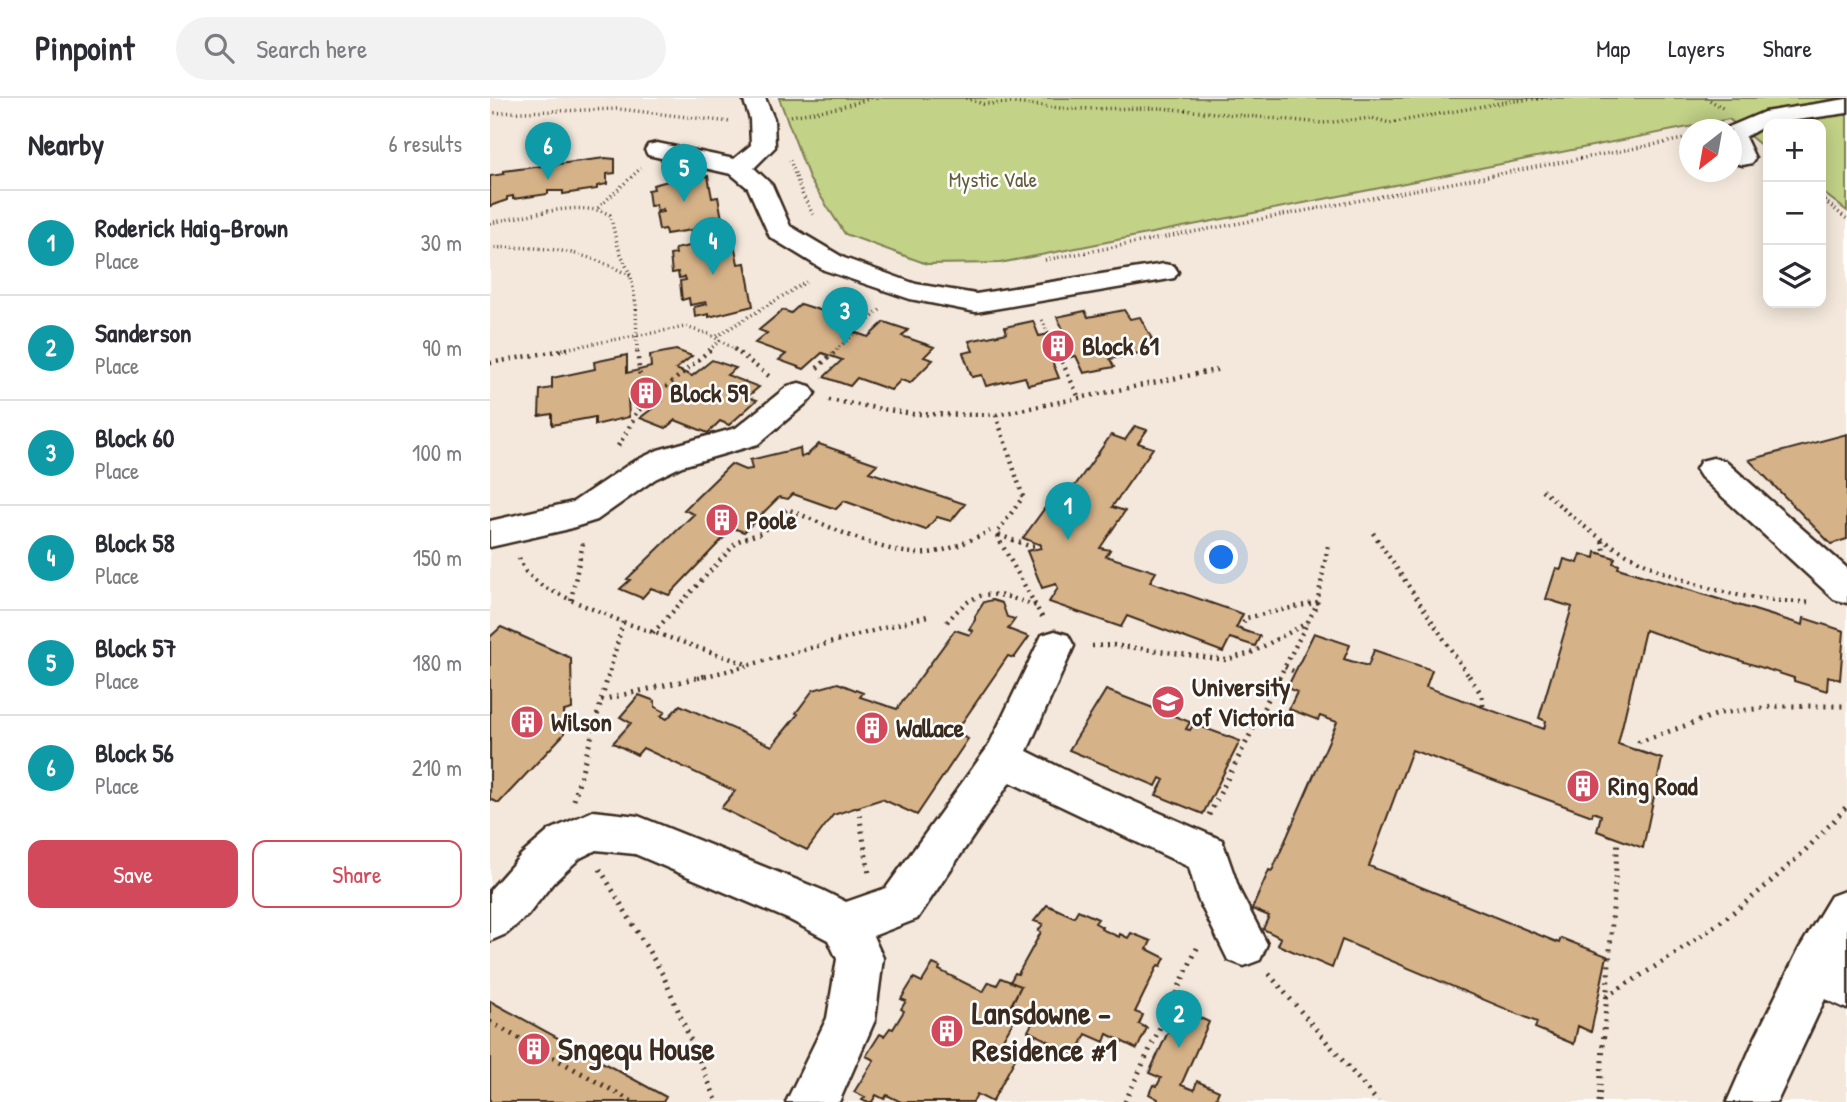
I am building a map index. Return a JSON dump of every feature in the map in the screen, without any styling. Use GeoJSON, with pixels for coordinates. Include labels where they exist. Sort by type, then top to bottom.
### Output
{"type":"FeatureCollection","features":[{"type":"Feature","properties":{"kind":"street"},"geometry":{"type":"LineString","coordinates":[[1743,158],[1732,134],[1763,118],[1847,106]]}},
{"type":"Feature","properties":{"kind":"street"},"geometry":{"type":"LineString","coordinates":[[738,168],[763,147],[758,108]]}},
{"type":"Feature","properties":{"kind":"street"},"geometry":{"type":"LineString","coordinates":[[657,150],[738,168],[759,185],[779,231],[834,264],[910,291],[976,303],[1164,272]]}},
{"type":"Feature","properties":{"kind":"street"},"geometry":{"type":"LineString","coordinates":[[505,531],[565,518],[584,511],[643,471],[670,458],[747,436],[796,392]]}},
{"type":"Feature","properties":{"kind":"street"},"geometry":{"type":"LineString","coordinates":[[1713,469],[1833,595]]}},
{"type":"Feature","properties":{"kind":"street"},"geometry":{"type":"LineString","coordinates":[[490,919],[512,900],[537,869],[565,844],[593,830],[638,835],[806,905],[860,919],[901,904],[1003,758],[1055,646]]}},
{"type":"Feature","properties":{"kind":"street"},"geometry":{"type":"LineString","coordinates":[[1003,758],[1074,795],[1207,853],[1220,899],[1244,944]]}},
{"type":"Feature","properties":{"kind":"street"},"geometry":{"type":"LineString","coordinates":[[1752,1102],[1764,1070],[1832,976],[1847,911]]}},
{"type":"Feature","properties":{"kind":"street"},"geometry":{"type":"LineString","coordinates":[[811,1102],[827,1075],[851,1020],[860,958],[860,919]]}},
{"type":"Feature","properties":{"kind":"path"},"geometry":{"type":"LineString","coordinates":[[490,113],[619,109],[733,123],[758,108],[819,111],[872,98]]}},
{"type":"Feature","properties":{"kind":"path"},"geometry":{"type":"LineString","coordinates":[[966,98],[983,104],[1013,103],[1069,109],[1161,108],[1323,123],[1372,118],[1390,123],[1505,102],[1543,98]]}},
{"type":"Feature","properties":{"kind":"path"},"geometry":{"type":"LineString","coordinates":[[758,108],[787,139],[789,159],[803,196],[817,222]]}},
{"type":"Feature","properties":{"kind":"path"},"geometry":{"type":"LineString","coordinates":[[1043,261],[1679,140]]}},
{"type":"Feature","properties":{"kind":"path"},"geometry":{"type":"LineString","coordinates":[[598,208],[637,173],[657,150]]}},
{"type":"Feature","properties":{"kind":"path"},"geometry":{"type":"LineString","coordinates":[[1826,202],[1847,219]]}},
{"type":"Feature","properties":{"kind":"path"},"geometry":{"type":"LineString","coordinates":[[490,223],[578,208],[598,208],[610,215],[618,247],[631,276],[636,304],[642,397],[628,433],[612,454]]}},
{"type":"Feature","properties":{"kind":"path"},"geometry":{"type":"LineString","coordinates":[[490,248],[562,248],[592,255],[631,276]]}},
{"type":"Feature","properties":{"kind":"path"},"geometry":{"type":"LineString","coordinates":[[639,410],[720,337],[834,264]]}},
{"type":"Feature","properties":{"kind":"path"},"geometry":{"type":"LineString","coordinates":[[1031,295],[1079,398]]}},
{"type":"Feature","properties":{"kind":"path"},"geometry":{"type":"LineString","coordinates":[[796,392],[872,317]]}},
{"type":"Feature","properties":{"kind":"path"},"geometry":{"type":"LineString","coordinates":[[490,363],[685,327],[705,330],[720,337],[772,379],[796,392],[853,406],[958,417],[996,415],[1221,369]]}},
{"type":"Feature","properties":{"kind":"path"},"geometry":{"type":"LineString","coordinates":[[787,509],[887,546],[914,552],[925,553],[946,548],[993,533],[1023,497],[996,415]]}},
{"type":"Feature","properties":{"kind":"path"},"geometry":{"type":"LineString","coordinates":[[1542,490],[1602,540],[1638,562],[1747,597],[1785,603],[1833,595]]}},
{"type":"Feature","properties":{"kind":"path"},"geometry":{"type":"LineString","coordinates":[[653,633],[738,541],[761,533],[787,509],[788,499]]}},
{"type":"Feature","properties":{"kind":"path"},"geometry":{"type":"LineString","coordinates":[[570,600],[585,538],[584,511]]}},
{"type":"Feature","properties":{"kind":"path"},"geometry":{"type":"LineString","coordinates":[[505,531],[526,572],[542,586],[653,633],[748,665]]}},
{"type":"Feature","properties":{"kind":"path"},"geometry":{"type":"LineString","coordinates":[[993,533],[1029,546],[1041,545]]}},
{"type":"Feature","properties":{"kind":"path"},"geometry":{"type":"LineString","coordinates":[[993,533],[1037,607],[1055,646],[1112,645],[1226,660],[1251,653],[1307,623]]}},
{"type":"Feature","properties":{"kind":"path"},"geometry":{"type":"LineString","coordinates":[[1373,534],[1482,695],[1483,707]]}},
{"type":"Feature","properties":{"kind":"path"},"geometry":{"type":"LineString","coordinates":[[1602,540],[1605,555]]}},
{"type":"Feature","properties":{"kind":"path"},"geometry":{"type":"LineString","coordinates":[[1193,847],[1318,602],[1328,546]]}},
{"type":"Feature","properties":{"kind":"path"},"geometry":{"type":"LineString","coordinates":[[947,622],[965,600],[989,592],[1037,607]]}},
{"type":"Feature","properties":{"kind":"path"},"geometry":{"type":"LineString","coordinates":[[1240,629],[1246,618],[1318,602]]}},
{"type":"Feature","properties":{"kind":"path"},"geometry":{"type":"LineString","coordinates":[[601,700],[748,665],[931,615]]}},
{"type":"Feature","properties":{"kind":"path"},"geometry":{"type":"LineString","coordinates":[[1285,667],[1295,672]]}},
{"type":"Feature","properties":{"kind":"path"},"geometry":{"type":"LineString","coordinates":[[1637,751],[1639,742],[1721,713],[1780,706],[1847,706]]}},
{"type":"Feature","properties":{"kind":"path"},"geometry":{"type":"LineString","coordinates":[[1606,996],[1666,963],[1718,927],[1766,889],[1847,806]]}},
{"type":"Feature","properties":{"kind":"path"},"geometry":{"type":"LineString","coordinates":[[858,807],[860,919]]}},
{"type":"Feature","properties":{"kind":"path"},"geometry":{"type":"LineString","coordinates":[[1599,1102],[1614,927],[1618,839]]}},
{"type":"Feature","properties":{"kind":"path"},"geometry":{"type":"LineString","coordinates":[[1125,1102],[1220,899]]}},
{"type":"Feature","properties":{"kind":"path"},"geometry":{"type":"LineString","coordinates":[[1244,944],[1378,1102]]}},
{"type":"Feature","properties":{"kind":"path"},"geometry":{"type":"LineString","coordinates":[[490,1022],[633,1102]]}},
{"type":"Feature","properties":{"kind":"shaded area","name":"University of Victoria"},"geometry":{"type":"Polygon","coordinates":[[[490,98],[1847,98],[1847,1102],[490,1102],[490,98]]]}},
{"type":"Feature","properties":{"kind":"green space","name":"Mystic Vale"},"geometry":{"type":"Polygon","coordinates":[[[779,98],[1847,98],[1847,211],[1826,195],[1826,119],[1763,119],[1763,147],[1742,130],[1742,119],[1679,119],[1679,129],[1000,263],[927,264],[845,234],[810,180],[779,98]]]}},
{"type":"Feature","properties":{"kind":"building"},"geometry":{"type":"Polygon","coordinates":[[[615,159],[615,173],[607,174],[607,184],[597,186],[597,189],[563,194],[563,191],[548,191],[548,194],[513,199],[513,196],[490,206],[490,176],[504,174],[504,171],[615,159]]]}},
{"type":"Feature","properties":{"kind":"building"},"geometry":{"type":"Polygon","coordinates":[[[702,172],[702,177],[708,176],[712,198],[718,197],[723,224],[717,225],[717,230],[693,234],[692,230],[666,234],[665,229],[659,230],[656,213],[663,212],[663,209],[657,211],[656,205],[650,206],[648,190],[654,189],[653,185],[702,172]]]}},
{"type":"Feature","properties":{"kind":"building"},"geometry":{"type":"Polygon","coordinates":[[[727,234],[728,239],[733,238],[738,264],[745,263],[753,306],[709,317],[709,314],[695,317],[694,307],[707,304],[690,305],[689,298],[682,300],[680,281],[686,280],[685,277],[679,278],[678,272],[672,273],[670,255],[676,254],[675,249],[704,243],[703,239],[727,234]]]}},
{"type":"Feature","properties":{"kind":"building"},"geometry":{"type":"Polygon","coordinates":[[[801,304],[832,314],[839,307],[863,315],[848,330],[868,337],[884,322],[908,330],[902,336],[934,347],[924,357],[933,360],[910,383],[901,380],[891,390],[857,378],[850,386],[824,377],[842,360],[822,353],[804,369],[779,360],[786,354],[755,343],[767,333],[759,330],[783,310],[791,313],[801,304]]]}},
{"type":"Feature","properties":{"kind":"building","name":"Block 61"},"geometry":{"type":"Polygon","coordinates":[[[1124,310],[1130,319],[1140,317],[1152,339],[1143,341],[1148,351],[1110,359],[1114,367],[1084,373],[1076,356],[1052,361],[1059,378],[1028,385],[1025,377],[986,386],[982,375],[972,377],[963,353],[973,351],[969,341],[1007,333],[1005,327],[1033,321],[1039,336],[1064,331],[1057,317],[1085,311],[1088,317],[1124,310]]]}},
{"type":"Feature","properties":{"kind":"building","name":"Block 59"},"geometry":{"type":"Polygon","coordinates":[[[676,350],[692,356],[676,369],[692,376],[712,360],[736,368],[727,375],[759,387],[747,397],[757,400],[729,425],[720,421],[708,433],[675,420],[666,428],[640,418],[662,401],[648,395],[628,399],[629,417],[595,425],[595,417],[552,425],[552,414],[539,416],[540,390],[552,388],[552,378],[595,369],[594,362],[627,355],[627,373],[651,367],[650,355],[676,350]]]}},
{"type":"Feature","properties":{"kind":"building"},"geometry":{"type":"Polygon","coordinates":[[[1135,426],[1147,430],[1138,443],[1153,448],[1112,507],[1125,511],[1100,548],[1110,550],[1106,556],[1156,572],[1150,582],[1243,614],[1236,628],[1260,636],[1255,646],[1230,638],[1223,652],[1127,616],[1121,627],[1049,602],[1058,588],[1056,584],[1042,588],[1027,551],[1041,548],[1041,545],[1023,538],[1058,490],[1069,494],[1111,435],[1125,440],[1135,426]]]}},
{"type":"Feature","properties":{"kind":"building"},"geometry":{"type":"Polygon","coordinates":[[[1847,434],[1847,539],[1831,544],[1749,460],[1847,434]]]}},
{"type":"Feature","properties":{"kind":"building","name":"Poole"},"geometry":{"type":"Polygon","coordinates":[[[819,444],[877,464],[869,472],[965,504],[951,521],[937,517],[926,530],[844,501],[836,509],[793,494],[788,499],[779,497],[744,532],[733,528],[669,595],[651,588],[642,598],[620,589],[694,514],[684,510],[731,464],[745,470],[752,469],[750,460],[800,448],[801,457],[819,444]]]}},
{"type":"Feature","properties":{"kind":"building","name":"Ring Road"},"geometry":{"type":"Polygon","coordinates":[[[1596,552],[1615,558],[1613,563],[1619,565],[1618,568],[1803,625],[1804,618],[1844,631],[1840,680],[1828,676],[1827,691],[1645,630],[1618,744],[1662,759],[1643,848],[1597,831],[1601,815],[1593,812],[1592,816],[1412,750],[1369,866],[1559,943],[1561,938],[1607,956],[1591,1032],[1578,1026],[1574,1044],[1535,1028],[1537,1022],[1342,940],[1332,968],[1278,945],[1281,938],[1263,929],[1269,916],[1252,909],[1269,870],[1272,871],[1337,722],[1320,716],[1318,720],[1289,709],[1297,692],[1287,688],[1314,633],[1350,645],[1344,659],[1368,666],[1374,650],[1432,670],[1426,687],[1544,729],[1546,721],[1539,718],[1572,607],[1546,599],[1556,568],[1561,569],[1564,559],[1578,563],[1581,554],[1595,558],[1596,552]]]}},
{"type":"Feature","properties":{"kind":"building","name":"Wallace"},"geometry":{"type":"Polygon","coordinates":[[[992,600],[1002,603],[1007,617],[1015,619],[1008,629],[1029,637],[1014,658],[1008,656],[955,733],[968,739],[917,815],[882,799],[833,815],[807,850],[721,808],[735,791],[643,748],[637,755],[613,743],[631,723],[620,717],[639,695],[655,701],[655,707],[665,712],[661,716],[667,719],[680,705],[772,746],[813,690],[838,683],[863,693],[860,697],[897,709],[955,630],[970,635],[973,631],[969,629],[975,616],[984,602],[992,600]]]}},
{"type":"Feature","properties":{"kind":"building","name":"Wilson"},"geometry":{"type":"Polygon","coordinates":[[[501,627],[571,658],[572,709],[564,711],[564,734],[499,803],[490,799],[490,637],[501,627]]]}},
{"type":"Feature","properties":{"kind":"building"},"geometry":{"type":"Polygon","coordinates":[[[1106,690],[1190,722],[1186,729],[1190,730],[1194,724],[1240,741],[1203,814],[1156,795],[1164,780],[1160,778],[1156,786],[1069,750],[1106,690]]]}},
{"type":"Feature","properties":{"kind":"building"},"geometry":{"type":"Polygon","coordinates":[[[1047,905],[1074,917],[1078,910],[1098,919],[1095,923],[1102,927],[1101,929],[1119,937],[1120,934],[1128,938],[1131,933],[1151,941],[1147,949],[1165,958],[1161,966],[1158,965],[1135,1012],[1143,1015],[1139,1024],[1147,1028],[1137,1049],[1107,1034],[1104,1042],[1086,1034],[1076,1055],[1028,1031],[1036,1016],[1012,1004],[1021,986],[1010,982],[1015,973],[1018,974],[1041,932],[1038,931],[1043,924],[1034,921],[1047,905]]]}},
{"type":"Feature","properties":{"kind":"building","name":"Lansdowne - Residence #1"},"geometry":{"type":"Polygon","coordinates":[[[933,964],[940,967],[939,970],[983,992],[989,982],[997,985],[1001,978],[1021,986],[1004,1018],[1013,1022],[1003,1039],[1021,1048],[992,1102],[977,1094],[973,1102],[901,1102],[887,1095],[884,1099],[876,1095],[872,1102],[862,1100],[865,1097],[854,1092],[874,1060],[866,1056],[880,1034],[884,1036],[890,1028],[893,1029],[904,1011],[901,1009],[906,1001],[901,999],[914,978],[922,982],[933,964]]]}},
{"type":"Feature","properties":{"kind":"building","name":"Sngequ House"},"geometry":{"type":"Polygon","coordinates":[[[490,1001],[666,1097],[663,1102],[490,1102],[490,1001]]]}},
{"type":"Feature","properties":{"kind":"building"},"geometry":{"type":"Polygon","coordinates":[[[1179,1008],[1209,1022],[1181,1085],[1194,1090],[1197,1081],[1219,1091],[1216,1098],[1225,1102],[1157,1102],[1158,1099],[1149,1094],[1153,1085],[1157,1086],[1161,1078],[1149,1073],[1179,1008]]]}},
{"type":"Feature","properties":{"kind":"place","name":"Block 56"},"geometry":{"type":"Point","coordinates":[548,180]}},
{"type":"Feature","properties":{"kind":"place","name":"Block 57"},"geometry":{"type":"Point","coordinates":[684,202]}},
{"type":"Feature","properties":{"kind":"place","name":"Block 58"},"geometry":{"type":"Point","coordinates":[713,275]}},
{"type":"Feature","properties":{"kind":"place","name":"Block 60"},"geometry":{"type":"Point","coordinates":[845,345]}},
{"type":"Feature","properties":{"kind":"place","name":"Block 61"},"geometry":{"type":"Point","coordinates":[1058,346]}},
{"type":"Feature","properties":{"kind":"place","name":"Block 59"},"geometry":{"type":"Point","coordinates":[646,393]}},
{"type":"Feature","properties":{"kind":"place","name":"Poole"},"geometry":{"type":"Point","coordinates":[722,520]}},
{"type":"Feature","properties":{"kind":"place","name":"Roderick Haig-Brown"},"geometry":{"type":"Point","coordinates":[1068,540]}},
{"type":"Feature","properties":{"kind":"place","name":"University of Victoria"},"geometry":{"type":"Point","coordinates":[1168,702]}},
{"type":"Feature","properties":{"kind":"place","name":"Wilson"},"geometry":{"type":"Point","coordinates":[527,722]}},
{"type":"Feature","properties":{"kind":"place","name":"Wallace"},"geometry":{"type":"Point","coordinates":[872,728]}},
{"type":"Feature","properties":{"kind":"place","name":"Ring Road"},"geometry":{"type":"Point","coordinates":[1583,786]}},
{"type":"Feature","properties":{"kind":"place","name":"Lansdowne - Residence #1"},"geometry":{"type":"Point","coordinates":[947,1031]}},
{"type":"Feature","properties":{"kind":"place","name":"Sanderson"},"geometry":{"type":"Point","coordinates":[1179,1048]}},
{"type":"Feature","properties":{"kind":"place","name":"Sngequ House"},"geometry":{"type":"Point","coordinates":[534,1049]}}]}
